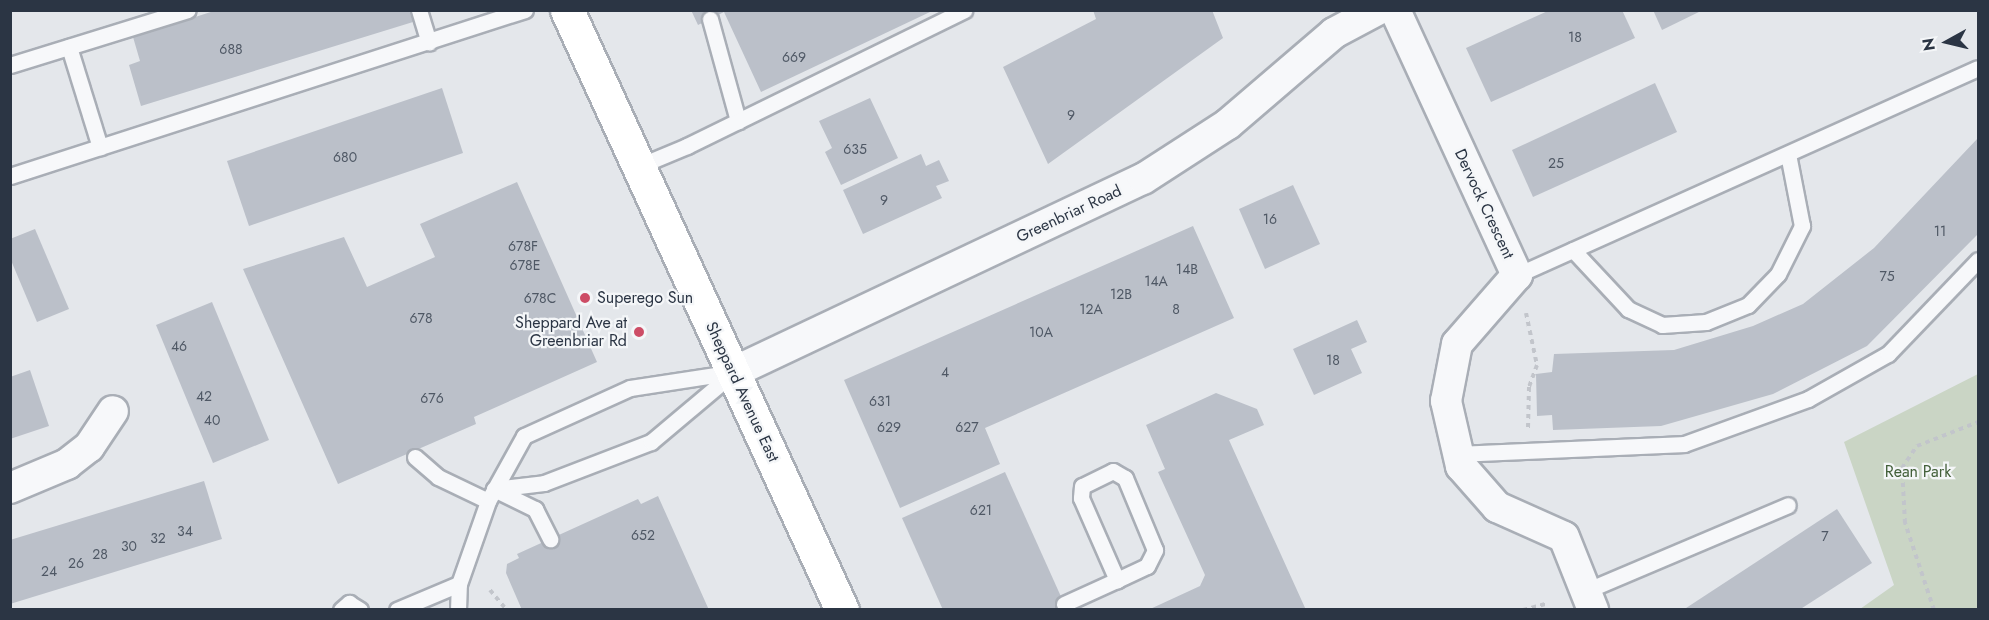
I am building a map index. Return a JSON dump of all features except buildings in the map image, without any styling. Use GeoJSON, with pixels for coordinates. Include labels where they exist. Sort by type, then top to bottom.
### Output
{"type":"FeatureCollection","features":[{"type":"Feature","properties":{"kind":"main road","name":"Sheppard Avenue East"},"geometry":{"type":"LineString","coordinates":[[567,10],[842,609]]}},
{"type":"Feature","properties":{"kind":"street","name":"Greenbriar Road"},"geometry":{"type":"LineString","coordinates":[[734,372],[1143,179],[1228,124],[1334,33],[1377,10]]}},
{"type":"Feature","properties":{"kind":"street","name":"Dervock Crescent"},"geometry":{"type":"LineString","coordinates":[[1395,10],[1520,289],[1457,344],[1446,401],[1461,466],[1497,507],[1564,537],[1591,600]]}},
{"type":"Feature","properties":{"kind":"street"},"geometry":{"type":"LineString","coordinates":[[10,488],[68,464],[89,447],[113,411]]}},
{"type":"Feature","properties":{"kind":"lane"},"geometry":{"type":"LineString","coordinates":[[10,65],[188,10]]}},
{"type":"Feature","properties":{"kind":"lane"},"geometry":{"type":"LineString","coordinates":[[419,10],[429,43]]}},
{"type":"Feature","properties":{"kind":"lane"},"geometry":{"type":"LineString","coordinates":[[10,176],[429,43],[525,10]]}},
{"type":"Feature","properties":{"kind":"lane"},"geometry":{"type":"LineString","coordinates":[[639,166],[738,121],[948,14],[964,10]]}},
{"type":"Feature","properties":{"kind":"lane"},"geometry":{"type":"LineString","coordinates":[[710,19],[738,121]]}},
{"type":"Feature","properties":{"kind":"lane"},"geometry":{"type":"LineString","coordinates":[[69,48],[100,147]]}},
{"type":"Feature","properties":{"kind":"lane"},"geometry":{"type":"LineString","coordinates":[[1520,289],[1573,250],[1978,68]]}},
{"type":"Feature","properties":{"kind":"lane"},"geometry":{"type":"LineString","coordinates":[[1573,250],[1628,309],[1662,325],[1706,322],[1748,305],[1778,274],[1802,226],[1788,154]]}},
{"type":"Feature","properties":{"kind":"lane"},"geometry":{"type":"LineString","coordinates":[[1458,454],[1684,444],[1808,399],[1888,354],[1978,260]]}},
{"type":"Feature","properties":{"kind":"lane"},"geometry":{"type":"LineString","coordinates":[[458,609],[459,584],[491,495],[524,436],[630,388],[734,372]]}},
{"type":"Feature","properties":{"kind":"lane"},"geometry":{"type":"LineString","coordinates":[[491,495],[544,483],[651,442],[734,372]]}},
{"type":"Feature","properties":{"kind":"lane"},"geometry":{"type":"LineString","coordinates":[[415,457],[438,477],[536,509],[550,539]]}},
{"type":"Feature","properties":{"kind":"lane"},"geometry":{"type":"LineString","coordinates":[[1064,604],[1117,580],[1147,566],[1155,550],[1125,478],[1113,471],[1082,486],[1081,498],[1117,580]]}},
{"type":"Feature","properties":{"kind":"lane"},"geometry":{"type":"LineString","coordinates":[[1591,600],[1788,505]]}},
{"type":"Feature","properties":{"kind":"lane"},"geometry":{"type":"LineString","coordinates":[[397,609],[459,584]]}},
{"type":"Feature","properties":{"kind":"lane"},"geometry":{"type":"LineString","coordinates":[[341,609],[349,603],[360,609]]}},
{"type":"Feature","properties":{"kind":"path"},"geometry":{"type":"LineString","coordinates":[[1520,289],[1537,365],[1529,387],[1526,424],[1537,450]]}},
{"type":"Feature","properties":{"kind":"path"},"geometry":{"type":"LineString","coordinates":[[1934,609],[1905,523],[1902,468],[1917,446],[1978,422]]}},
{"type":"Feature","properties":{"kind":"path"},"geometry":{"type":"LineString","coordinates":[[490,590],[507,609]]}},
{"type":"Feature","properties":{"kind":"path"},"geometry":{"type":"LineString","coordinates":[[1523,609],[1546,604]]}},
{"type":"Feature","properties":{"kind":"green space","name":"Rean Park"},"geometry":{"type":"Polygon","coordinates":[[[1978,374],[1978,609],[1860,609],[1894,585],[1844,442],[1978,374]]]}},
{"type":"Feature","properties":{"kind":"place","name":"Superego Sun"},"geometry":{"type":"Point","coordinates":[585,298]}},
{"type":"Feature","properties":{"kind":"place","name":"Sheppard Ave at Greenbriar Rd"},"geometry":{"type":"Point","coordinates":[639,332]}}]}
